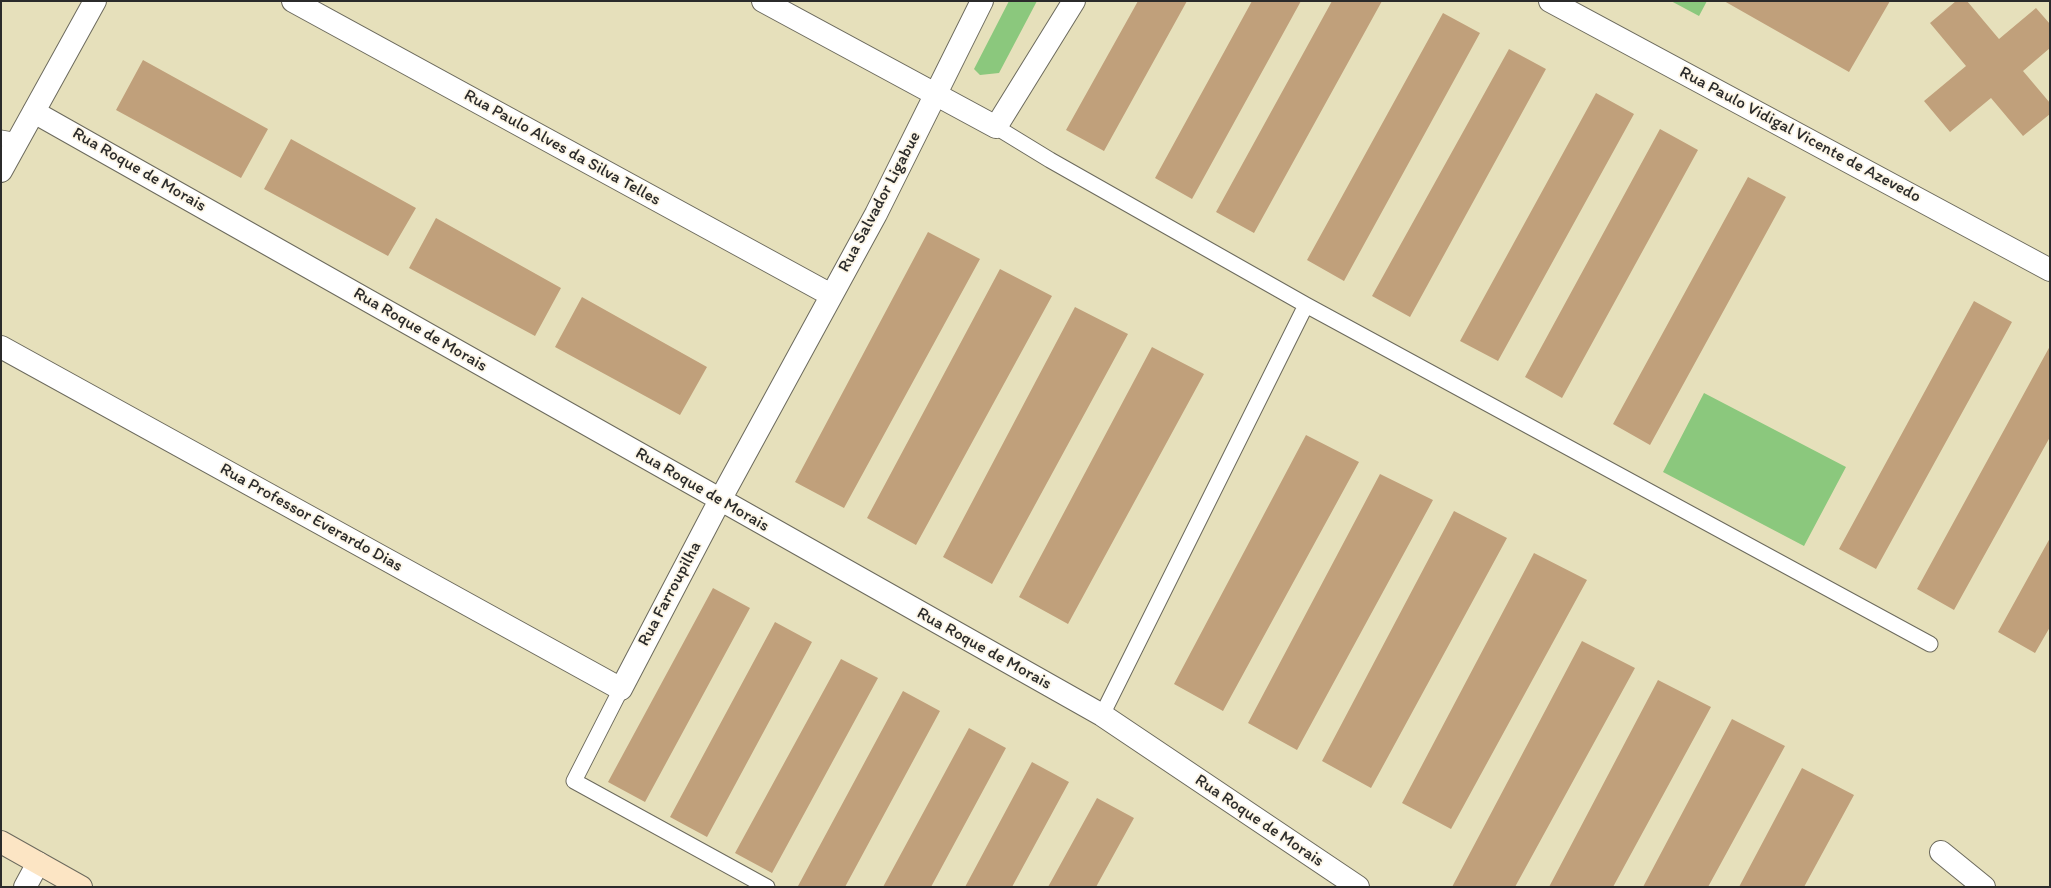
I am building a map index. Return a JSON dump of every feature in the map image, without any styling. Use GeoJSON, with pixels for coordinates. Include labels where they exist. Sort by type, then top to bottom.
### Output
{"type":"FeatureCollection","features":[{"type":"Feature","properties":{"kind":"main road"},"geometry":{"type":"LineString","coordinates":[[1,842],[81,887]]}},
{"type":"Feature","properties":{"kind":"street"},"geometry":{"type":"LineString","coordinates":[[1,171],[9,140],[34,112],[95,1]]}},
{"type":"Feature","properties":{"kind":"street","name":"Rua Paulo Alves da Silva Telles"},"geometry":{"type":"LineString","coordinates":[[293,1],[831,295]]}},
{"type":"Feature","properties":{"kind":"street"},"geometry":{"type":"LineString","coordinates":[[763,1],[996,127],[1074,1]]}},
{"type":"Feature","properties":{"kind":"street","name":"Rua Salvador Ligabue"},"geometry":{"type":"LineString","coordinates":[[720,500],[876,214],[982,1]]}},
{"type":"Feature","properties":{"kind":"street","name":"Rua Paulo Vidigal Vicente de Azevedo"},"geometry":{"type":"LineString","coordinates":[[1550,1],[2050,270]]}},
{"type":"Feature","properties":{"kind":"street","name":"Rua Roque de Morais"},"geometry":{"type":"LineString","coordinates":[[34,112],[1102,715],[1358,887]]}},
{"type":"Feature","properties":{"kind":"street","name":"Rua Professor Everardo Dias"},"geometry":{"type":"LineString","coordinates":[[1,347],[621,689]]}},
{"type":"Feature","properties":{"kind":"street","name":"Rua Farroupilha"},"geometry":{"type":"LineString","coordinates":[[621,689],[720,500]]}},
{"type":"Feature","properties":{"kind":"street"},"geometry":{"type":"LineString","coordinates":[[1941,852],[1984,887]]}},
{"type":"Feature","properties":{"kind":"street"},"geometry":{"type":"LineString","coordinates":[[24,887],[38,863]]}},
{"type":"Feature","properties":{"kind":"lane"},"geometry":{"type":"LineString","coordinates":[[996,127],[1050,160],[1306,305],[1930,644]]}},
{"type":"Feature","properties":{"kind":"lane"},"geometry":{"type":"LineString","coordinates":[[1102,715],[1306,305]]}},
{"type":"Feature","properties":{"kind":"lane"},"geometry":{"type":"LineString","coordinates":[[621,689],[574,781],[767,887]]}},
{"type":"Feature","properties":{"kind":"green space"},"geometry":{"type":"Polygon","coordinates":[[[1009,1],[1037,1],[999,73],[980,75],[974,69],[1009,1]]]}},
{"type":"Feature","properties":{"kind":"green space"},"geometry":{"type":"Polygon","coordinates":[[[1671,1],[1707,1],[1699,16],[1671,1]]]}},
{"type":"Feature","properties":{"kind":"green space"},"geometry":{"type":"Polygon","coordinates":[[[1704,393],[1846,467],[1804,546],[1663,472],[1704,393]]]}},
{"type":"Feature","properties":{"kind":"building"},"geometry":{"type":"Polygon","coordinates":[[[1138,1],[1187,1],[1104,151],[1066,130],[1138,1]]]}},
{"type":"Feature","properties":{"kind":"building"},"geometry":{"type":"Polygon","coordinates":[[[1252,1],[1301,1],[1192,199],[1155,178],[1252,1]]]}},
{"type":"Feature","properties":{"kind":"building"},"geometry":{"type":"Polygon","coordinates":[[[1332,1],[1382,1],[1254,233],[1216,212],[1332,1]]]}},
{"type":"Feature","properties":{"kind":"building"},"geometry":{"type":"Polygon","coordinates":[[[1724,1],[1890,1],[1849,72],[1724,1]]]}},
{"type":"Feature","properties":{"kind":"building"},"geometry":{"type":"Polygon","coordinates":[[[1956,1],[1967,1],[1999,39],[2036,8],[2050,24],[2050,48],[2023,71],[2050,103],[2050,114],[2023,136],[1991,98],[1950,132],[1924,101],[1966,66],[1930,23],[1956,1]]]}},
{"type":"Feature","properties":{"kind":"building"},"geometry":{"type":"Polygon","coordinates":[[[1443,13],[1480,33],[1344,281],[1307,260],[1443,13]]]}},
{"type":"Feature","properties":{"kind":"building"},"geometry":{"type":"Polygon","coordinates":[[[1509,49],[1546,69],[1410,317],[1372,296],[1509,49]]]}},
{"type":"Feature","properties":{"kind":"building"},"geometry":{"type":"Polygon","coordinates":[[[143,60],[268,129],[241,178],[116,110],[143,60]]]}},
{"type":"Feature","properties":{"kind":"building"},"geometry":{"type":"Polygon","coordinates":[[[1596,93],[1634,114],[1498,361],[1460,341],[1596,93]]]}},
{"type":"Feature","properties":{"kind":"building"},"geometry":{"type":"Polygon","coordinates":[[[1660,129],[1698,150],[1562,398],[1525,377],[1660,129]]]}},
{"type":"Feature","properties":{"kind":"building"},"geometry":{"type":"Polygon","coordinates":[[[291,139],[416,208],[388,256],[264,189],[291,139]]]}},
{"type":"Feature","properties":{"kind":"building"},"geometry":{"type":"Polygon","coordinates":[[[1748,177],[1786,197],[1650,445],[1613,424],[1748,177]]]}},
{"type":"Feature","properties":{"kind":"building"},"geometry":{"type":"Polygon","coordinates":[[[436,218],[561,288],[535,336],[409,268],[436,218]]]}},
{"type":"Feature","properties":{"kind":"building"},"geometry":{"type":"Polygon","coordinates":[[[928,232],[980,259],[844,508],[795,482],[928,232]]]}},
{"type":"Feature","properties":{"kind":"building"},"geometry":{"type":"Polygon","coordinates":[[[1000,269],[1052,296],[916,545],[867,518],[1000,269]]]}},
{"type":"Feature","properties":{"kind":"building"},"geometry":{"type":"Polygon","coordinates":[[[582,297],[707,367],[680,415],[555,347],[582,297]]]}},
{"type":"Feature","properties":{"kind":"building"},"geometry":{"type":"Polygon","coordinates":[[[1974,301],[2012,322],[1876,569],[1839,549],[1974,301]]]}},
{"type":"Feature","properties":{"kind":"building"},"geometry":{"type":"Polygon","coordinates":[[[1075,307],[1128,334],[992,584],[943,557],[1075,307]]]}},
{"type":"Feature","properties":{"kind":"building"},"geometry":{"type":"Polygon","coordinates":[[[2050,346],[2050,437],[1954,610],[1917,589],[2050,346]]]}},
{"type":"Feature","properties":{"kind":"building"},"geometry":{"type":"Polygon","coordinates":[[[1152,347],[1204,374],[1068,624],[1019,597],[1152,347]]]}},
{"type":"Feature","properties":{"kind":"building"},"geometry":{"type":"Polygon","coordinates":[[[1306,435],[1359,462],[1223,711],[1174,684],[1306,435]]]}},
{"type":"Feature","properties":{"kind":"building"},"geometry":{"type":"Polygon","coordinates":[[[1380,474],[1433,500],[1297,750],[1248,723],[1380,474]]]}},
{"type":"Feature","properties":{"kind":"building"},"geometry":{"type":"Polygon","coordinates":[[[1454,511],[1507,538],[1371,788],[1322,761],[1454,511]]]}},
{"type":"Feature","properties":{"kind":"building"},"geometry":{"type":"Polygon","coordinates":[[[2050,538],[2050,627],[2035,653],[1998,632],[2050,538]]]}},
{"type":"Feature","properties":{"kind":"building"},"geometry":{"type":"Polygon","coordinates":[[[1534,553],[1587,580],[1451,829],[1402,803],[1534,553]]]}},
{"type":"Feature","properties":{"kind":"building"},"geometry":{"type":"Polygon","coordinates":[[[713,588],[750,608],[645,802],[608,782],[713,588]]]}},
{"type":"Feature","properties":{"kind":"building"},"geometry":{"type":"Polygon","coordinates":[[[775,622],[812,642],[707,837],[670,817],[775,622]]]}},
{"type":"Feature","properties":{"kind":"building"},"geometry":{"type":"Polygon","coordinates":[[[1582,641],[1635,668],[1515,887],[1452,887],[1582,641]]]}},
{"type":"Feature","properties":{"kind":"building"},"geometry":{"type":"Polygon","coordinates":[[[841,659],[878,678],[772,873],[735,853],[841,659]]]}},
{"type":"Feature","properties":{"kind":"building"},"geometry":{"type":"Polygon","coordinates":[[[1658,680],[1711,707],[1613,887],[1549,887],[1658,680]]]}},
{"type":"Feature","properties":{"kind":"building"},"geometry":{"type":"Polygon","coordinates":[[[903,691],[940,711],[845,887],[799,887],[798,886],[903,691]]]}},
{"type":"Feature","properties":{"kind":"building"},"geometry":{"type":"Polygon","coordinates":[[[1732,719],[1785,746],[1708,887],[1643,887],[1732,719]]]}},
{"type":"Feature","properties":{"kind":"building"},"geometry":{"type":"Polygon","coordinates":[[[969,728],[1006,748],[931,887],[883,887],[969,728]]]}},
{"type":"Feature","properties":{"kind":"building"},"geometry":{"type":"Polygon","coordinates":[[[1032,762],[1069,782],[1012,887],[965,887],[1032,762]]]}},
{"type":"Feature","properties":{"kind":"building"},"geometry":{"type":"Polygon","coordinates":[[[1802,768],[1854,795],[1804,887],[1739,887],[1802,768]]]}},
{"type":"Feature","properties":{"kind":"building"},"geometry":{"type":"Polygon","coordinates":[[[1097,798],[1134,818],[1096,887],[1048,887],[1097,798]]]}}]}
